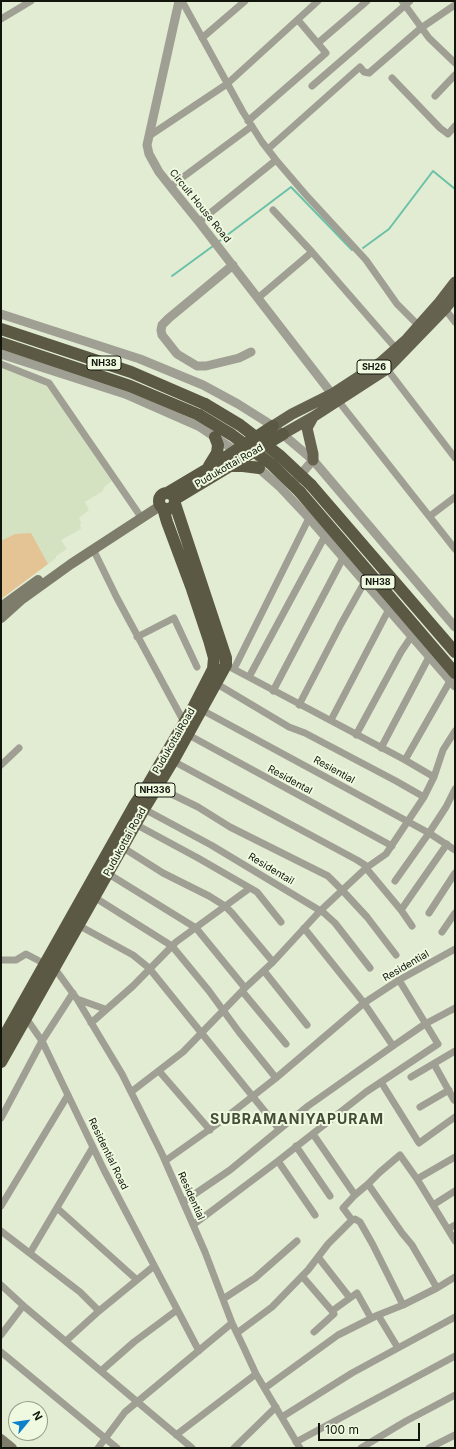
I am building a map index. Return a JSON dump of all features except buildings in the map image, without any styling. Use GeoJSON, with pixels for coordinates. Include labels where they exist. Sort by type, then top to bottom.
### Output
{"type":"FeatureCollection","features":[{"type":"Feature","properties":{"kind":"highway","name":"NH38"},"geometry":{"type":"LineString","coordinates":[[1,329],[131,372],[205,404],[240,425],[279,455],[311,485],[455,652]]}},
{"type":"Feature","properties":{"kind":"highway","name":"NH38"},"geometry":{"type":"LineString","coordinates":[[1,343],[130,386],[199,421],[232,435],[271,464],[300,492],[453,680]]}},
{"type":"Feature","properties":{"kind":"highway","name":"Pudukottai Road"},"geometry":{"type":"LineString","coordinates":[[167,501],[192,484],[230,466],[241,454],[273,426]]}},
{"type":"Feature","properties":{"kind":"highway","name":"Pudukottai Road"},"geometry":{"type":"LineString","coordinates":[[192,484],[206,470],[283,434]]}},
{"type":"Feature","properties":{"kind":"highway"},"geometry":{"type":"LineString","coordinates":[[206,470],[217,453],[218,445],[215,437]]}},
{"type":"Feature","properties":{"kind":"highway"},"geometry":{"type":"LineString","coordinates":[[230,466],[259,468]]}},
{"type":"Feature","properties":{"kind":"highway"},"geometry":{"type":"LineString","coordinates":[[167,501],[230,667]]}},
{"type":"Feature","properties":{"kind":"highway","name":"PudukottaiRoad"},"geometry":{"type":"LineString","coordinates":[[1,1042],[49,964],[135,804],[184,729],[213,670],[214,658],[210,640],[167,522],[167,501]]}},
{"type":"Feature","properties":{"kind":"highway","name":"Pudukottai Road"},"geometry":{"type":"LineString","coordinates":[[1,1062],[26,1018],[49,964],[78,925],[144,808],[173,761],[184,729],[202,710],[217,684],[230,667]]}},
{"type":"Feature","properties":{"kind":"main road","name":"SH26"},"geometry":{"type":"LineString","coordinates":[[273,426],[292,414],[335,397],[387,369],[419,326],[455,282]]}},
{"type":"Feature","properties":{"kind":"main road","name":"SH26"},"geometry":{"type":"LineString","coordinates":[[283,434],[313,417],[335,397],[381,362],[399,352],[445,310],[455,296]]}},
{"type":"Feature","properties":{"kind":"main road"},"geometry":{"type":"LineString","coordinates":[[313,417],[308,428],[313,460]]}},
{"type":"Feature","properties":{"kind":"main road"},"geometry":{"type":"LineString","coordinates":[[1,607],[20,592],[139,514],[167,501]]}},
{"type":"Feature","properties":{"kind":"main road"},"geometry":{"type":"LineString","coordinates":[[1,618],[69,561],[93,549],[139,514]]}},
{"type":"Feature","properties":{"kind":"main road"},"geometry":{"type":"LineString","coordinates":[[1,1439],[12,1448]]}},
{"type":"Feature","properties":{"kind":"street"},"geometry":{"type":"LineString","coordinates":[[1,19],[31,1]]}},
{"type":"Feature","properties":{"kind":"street"},"geometry":{"type":"LineString","coordinates":[[181,1],[250,123],[276,160],[366,260],[397,304],[419,326]]}},
{"type":"Feature","properties":{"kind":"street","name":"Circuit House Road"},"geometry":{"type":"LineString","coordinates":[[181,1],[147,145],[149,154],[159,172],[335,397]]}},
{"type":"Feature","properties":{"kind":"street"},"geometry":{"type":"LineString","coordinates":[[202,38],[245,1]]}},
{"type":"Feature","properties":{"kind":"street"},"geometry":{"type":"LineString","coordinates":[[149,136],[227,84],[318,1]]}},
{"type":"Feature","properties":{"kind":"street"},"geometry":{"type":"LineString","coordinates":[[318,43],[367,1]]}},
{"type":"Feature","properties":{"kind":"street"},"geometry":{"type":"LineString","coordinates":[[312,86],[405,2],[428,38],[455,63]]}},
{"type":"Feature","properties":{"kind":"street"},"geometry":{"type":"LineString","coordinates":[[268,149],[360,67],[364,72],[369,73],[421,28],[455,5]]}},
{"type":"Feature","properties":{"kind":"street"},"geometry":{"type":"LineString","coordinates":[[170,186],[250,123],[326,53],[298,20]]}},
{"type":"Feature","properties":{"kind":"street"},"geometry":{"type":"LineString","coordinates":[[435,96],[455,75]]}},
{"type":"Feature","properties":{"kind":"street"},"geometry":{"type":"LineString","coordinates":[[392,78],[448,134],[455,126]]}},
{"type":"Feature","properties":{"kind":"street"},"geometry":{"type":"LineString","coordinates":[[199,222],[276,160]]}},
{"type":"Feature","properties":{"kind":"street"},"geometry":{"type":"LineString","coordinates":[[273,210],[312,252],[399,352]]}},
{"type":"Feature","properties":{"kind":"street"},"geometry":{"type":"LineString","coordinates":[[258,298],[312,252]]}},
{"type":"Feature","properties":{"kind":"street"},"geometry":{"type":"LineString","coordinates":[[232,265],[165,321],[160,330],[162,335],[177,354],[197,366],[206,366],[233,360],[251,352]]}},
{"type":"Feature","properties":{"kind":"street"},"geometry":{"type":"LineString","coordinates":[[445,310],[455,322]]}},
{"type":"Feature","properties":{"kind":"street"},"geometry":{"type":"LineString","coordinates":[[1,314],[140,359],[219,394],[273,426],[313,460],[455,627]]}},
{"type":"Feature","properties":{"kind":"street"},"geometry":{"type":"LineString","coordinates":[[1,354],[125,394],[199,421],[215,437],[259,468],[286,493],[429,657],[453,680],[405,760]]}},
{"type":"Feature","properties":{"kind":"street"},"geometry":{"type":"LineString","coordinates":[[1,364],[49,383],[139,514]]}},
{"type":"Feature","properties":{"kind":"street"},"geometry":{"type":"LineString","coordinates":[[387,369],[455,458]]}},
{"type":"Feature","properties":{"kind":"street"},"geometry":{"type":"LineString","coordinates":[[199,421],[219,394]]}},
{"type":"Feature","properties":{"kind":"street"},"geometry":{"type":"LineString","coordinates":[[335,397],[455,549]]}},
{"type":"Feature","properties":{"kind":"street"},"geometry":{"type":"LineString","coordinates":[[286,493],[313,460]]}},
{"type":"Feature","properties":{"kind":"street"},"geometry":{"type":"LineString","coordinates":[[430,516],[455,497]]}},
{"type":"Feature","properties":{"kind":"street"},"geometry":{"type":"LineString","coordinates":[[309,518],[230,667],[434,777]]}},
{"type":"Feature","properties":{"kind":"street"},"geometry":{"type":"LineString","coordinates":[[249,677],[325,536]]}},
{"type":"Feature","properties":{"kind":"street"},"geometry":{"type":"LineString","coordinates":[[93,549],[184,729]]}},
{"type":"Feature","properties":{"kind":"street"},"geometry":{"type":"LineString","coordinates":[[273,691],[343,558]]}},
{"type":"Feature","properties":{"kind":"street"},"geometry":{"type":"LineString","coordinates":[[299,705],[364,583]]}},
{"type":"Feature","properties":{"kind":"street"},"geometry":{"type":"LineString","coordinates":[[330,720],[388,611]]}},
{"type":"Feature","properties":{"kind":"street"},"geometry":{"type":"LineString","coordinates":[[137,637],[174,618],[197,667]]}},
{"type":"Feature","properties":{"kind":"street"},"geometry":{"type":"LineString","coordinates":[[356,735],[401,652],[412,637]]}},
{"type":"Feature","properties":{"kind":"street"},"geometry":{"type":"LineString","coordinates":[[380,748],[429,657]]}},
{"type":"Feature","properties":{"kind":"street"},"geometry":{"type":"LineString","coordinates":[[217,684],[289,726],[424,797]]}},
{"type":"Feature","properties":{"kind":"street","name":"Resiential"},"geometry":{"type":"LineString","coordinates":[[202,710],[429,833],[455,850]]}},
{"type":"Feature","properties":{"kind":"street","name":"Residental"},"geometry":{"type":"LineString","coordinates":[[184,729],[392,846]]}},
{"type":"Feature","properties":{"kind":"street"},"geometry":{"type":"LineString","coordinates":[[131,1092],[183,1052],[243,990],[273,962],[320,911],[367,868],[386,854],[424,797],[434,777],[444,750],[455,730]]}},
{"type":"Feature","properties":{"kind":"street"},"geometry":{"type":"LineString","coordinates":[[1,765],[19,748]]}},
{"type":"Feature","properties":{"kind":"street"},"geometry":{"type":"LineString","coordinates":[[173,761],[357,860],[367,868],[412,926]]}},
{"type":"Feature","properties":{"kind":"street"},"geometry":{"type":"LineString","coordinates":[[157,787],[198,806],[230,827],[328,876],[367,917],[396,955]]}},
{"type":"Feature","properties":{"kind":"street"},"geometry":{"type":"LineString","coordinates":[[395,882],[446,807],[455,789]]}},
{"type":"Feature","properties":{"kind":"street","name":"Residentail"},"geometry":{"type":"LineString","coordinates":[[144,808],[210,845],[320,911],[335,923],[370,968]]}},
{"type":"Feature","properties":{"kind":"street"},"geometry":{"type":"LineString","coordinates":[[135,824],[257,892],[282,922]]}},
{"type":"Feature","properties":{"kind":"street"},"geometry":{"type":"LineString","coordinates":[[401,910],[447,844]]}},
{"type":"Feature","properties":{"kind":"street"},"geometry":{"type":"LineString","coordinates":[[122,848],[163,873],[209,896],[225,906],[273,962]]}},
{"type":"Feature","properties":{"kind":"street"},"geometry":{"type":"LineString","coordinates":[[108,873],[196,928],[286,1044]]}},
{"type":"Feature","properties":{"kind":"street"},"geometry":{"type":"LineString","coordinates":[[429,913],[455,873]]}},
{"type":"Feature","properties":{"kind":"street"},"geometry":{"type":"LineString","coordinates":[[91,1023],[105,1009],[133,986],[172,946],[250,888]]}},
{"type":"Feature","properties":{"kind":"street"},"geometry":{"type":"LineString","coordinates":[[94,897],[172,946],[224,1010],[239,1032],[276,1078]]}},
{"type":"Feature","properties":{"kind":"street"},"geometry":{"type":"LineString","coordinates":[[442,932],[455,913]]}},
{"type":"Feature","properties":{"kind":"street"},"geometry":{"type":"LineString","coordinates":[[78,925],[133,955],[150,968],[279,1129]]}},
{"type":"Feature","properties":{"kind":"street"},"geometry":{"type":"LineString","coordinates":[[304,928],[364,1003],[393,1046]]}},
{"type":"Feature","properties":{"kind":"street","name":"Residential"},"geometry":{"type":"LineString","coordinates":[[165,1161],[210,1130],[276,1078],[364,1003],[399,980],[455,949]]}},
{"type":"Feature","properties":{"kind":"street"},"geometry":{"type":"LineString","coordinates":[[1,960],[16,960],[26,954],[49,964]]}},
{"type":"Feature","properties":{"kind":"street","name":"Residential"},"geometry":{"type":"LineString","coordinates":[[49,964],[75,996],[131,1092],[194,1225],[232,1323],[256,1374],[298,1445]]}},
{"type":"Feature","properties":{"kind":"street"},"geometry":{"type":"LineString","coordinates":[[264,971],[307,1025]]}},
{"type":"Feature","properties":{"kind":"street"},"geometry":{"type":"LineString","coordinates":[[194,1225],[366,1092],[438,1044],[399,980]]}},
{"type":"Feature","properties":{"kind":"street"},"geometry":{"type":"LineString","coordinates":[[1,1118],[42,1041],[75,996],[105,1009]]}},
{"type":"Feature","properties":{"kind":"street"},"geometry":{"type":"LineString","coordinates":[[183,1202],[230,1170],[308,1106],[425,1024],[455,1008]]}},
{"type":"Feature","properties":{"kind":"street","name":"Residential Road"},"geometry":{"type":"LineString","coordinates":[[26,1018],[42,1041],[93,1147],[199,1351]]}},
{"type":"Feature","properties":{"kind":"street"},"geometry":{"type":"LineString","coordinates":[[411,1077],[455,1052]]}},
{"type":"Feature","properties":{"kind":"street"},"geometry":{"type":"LineString","coordinates":[[434,1064],[455,1100]]}},
{"type":"Feature","properties":{"kind":"street"},"geometry":{"type":"LineString","coordinates":[[159,1071],[210,1130]]}},
{"type":"Feature","properties":{"kind":"street"},"geometry":{"type":"LineString","coordinates":[[381,1082],[419,1143],[455,1117]]}},
{"type":"Feature","properties":{"kind":"street"},"geometry":{"type":"LineString","coordinates":[[420,1107],[449,1090]]}},
{"type":"Feature","properties":{"kind":"street"},"geometry":{"type":"LineString","coordinates":[[1,1206],[68,1095]]}},
{"type":"Feature","properties":{"kind":"street"},"geometry":{"type":"LineString","coordinates":[[313,1134],[355,1195]]}},
{"type":"Feature","properties":{"kind":"street"},"geometry":{"type":"LineString","coordinates":[[296,1146],[330,1196]]}},
{"type":"Feature","properties":{"kind":"street"},"geometry":{"type":"LineString","coordinates":[[30,1253],[93,1147]]}},
{"type":"Feature","properties":{"kind":"street"},"geometry":{"type":"LineString","coordinates":[[403,1305],[362,1226],[357,1220],[352,1220],[343,1208],[355,1195],[400,1155],[417,1179],[455,1241]]}},
{"type":"Feature","properties":{"kind":"street"},"geometry":{"type":"LineString","coordinates":[[417,1179],[455,1157]]}},
{"type":"Feature","properties":{"kind":"street"},"geometry":{"type":"LineString","coordinates":[[278,1161],[315,1214]]}},
{"type":"Feature","properties":{"kind":"street"},"geometry":{"type":"LineString","coordinates":[[368,1184],[412,1245],[437,1288]]}},
{"type":"Feature","properties":{"kind":"street"},"geometry":{"type":"LineString","coordinates":[[433,1205],[455,1191]]}},
{"type":"Feature","properties":{"kind":"street"},"geometry":{"type":"LineString","coordinates":[[57,1208],[137,1280]]}},
{"type":"Feature","properties":{"kind":"street"},"geometry":{"type":"LineString","coordinates":[[237,1333],[272,1307],[302,1276],[328,1244],[352,1220]]}},
{"type":"Feature","properties":{"kind":"street"},"geometry":{"type":"LineString","coordinates":[[448,1229],[455,1225]]}},
{"type":"Feature","properties":{"kind":"street"},"geometry":{"type":"LineString","coordinates":[[1,1231],[80,1292],[99,1311]]}},
{"type":"Feature","properties":{"kind":"street"},"geometry":{"type":"LineString","coordinates":[[223,1299],[255,1278],[297,1242]]}},
{"type":"Feature","properties":{"kind":"street"},"geometry":{"type":"LineString","coordinates":[[318,1257],[350,1298]]}},
{"type":"Feature","properties":{"kind":"street"},"geometry":{"type":"LineString","coordinates":[[66,1341],[99,1311],[154,1266]]}},
{"type":"Feature","properties":{"kind":"street"},"geometry":{"type":"LineString","coordinates":[[302,1276],[334,1314],[314,1332]]}},
{"type":"Feature","properties":{"kind":"street"},"geometry":{"type":"LineString","coordinates":[[265,1388],[338,1335],[371,1318],[403,1305],[455,1278]]}},
{"type":"Feature","properties":{"kind":"street"},"geometry":{"type":"LineString","coordinates":[[1,1285],[23,1306],[192,1448]]}},
{"type":"Feature","properties":{"kind":"street"},"geometry":{"type":"LineString","coordinates":[[332,1311],[358,1293],[371,1318]]}},
{"type":"Feature","properties":{"kind":"street"},"geometry":{"type":"LineString","coordinates":[[1,1335],[23,1306]]}},
{"type":"Feature","properties":{"kind":"street"},"geometry":{"type":"LineString","coordinates":[[101,1371],[134,1342],[177,1310]]}},
{"type":"Feature","properties":{"kind":"street"},"geometry":{"type":"LineString","coordinates":[[378,1315],[398,1348]]}},
{"type":"Feature","properties":{"kind":"street"},"geometry":{"type":"LineString","coordinates":[[282,1417],[352,1374],[455,1317]]}},
{"type":"Feature","properties":{"kind":"street"},"geometry":{"type":"LineString","coordinates":[[98,1448],[125,1412],[232,1323]]}},
{"type":"Feature","properties":{"kind":"street"},"geometry":{"type":"LineString","coordinates":[[1,1352],[118,1448]]}},
{"type":"Feature","properties":{"kind":"street"},"geometry":{"type":"LineString","coordinates":[[298,1445],[455,1356]]}},
{"type":"Feature","properties":{"kind":"street"},"geometry":{"type":"LineString","coordinates":[[176,1435],[195,1419],[256,1374]]}},
{"type":"Feature","properties":{"kind":"street"},"geometry":{"type":"LineString","coordinates":[[361,1448],[406,1421],[455,1395]]}},
{"type":"Feature","properties":{"kind":"street"},"geometry":{"type":"LineString","coordinates":[[234,1448],[276,1407]]}},
{"type":"Feature","properties":{"kind":"street"},"geometry":{"type":"LineString","coordinates":[[429,1448],[455,1435]]}},
{"type":"Feature","properties":{"kind":"shaded area"},"geometry":{"type":"Polygon","coordinates":[[[1,367],[43,381],[66,412],[112,481],[104,487],[103,491],[85,502],[89,510],[79,518],[81,522],[81,529],[61,540],[67,549],[1,599],[1,367]]]}},
{"type":"Feature","properties":{"kind":"shaded area"},"geometry":{"type":"Polygon","coordinates":[[[31,533],[48,564],[1,599],[1,541],[15,534],[31,533]]]}},
{"type":"Feature","properties":{"kind":"waterway"},"geometry":{"type":"LineString","coordinates":[[363,248],[389,229],[433,171],[455,189]]}},
{"type":"Feature","properties":{"kind":"waterway"},"geometry":{"type":"LineString","coordinates":[[218,242],[291,187],[352,250]]}},
{"type":"Feature","properties":{"kind":"waterway"},"geometry":{"type":"LineString","coordinates":[[172,276],[213,246]]}},
{"type":"Feature","properties":{"kind":"district","name":"SUBRAMANIYAPURAM"},"geometry":{"type":"Point","coordinates":[297,1120]}}]}
